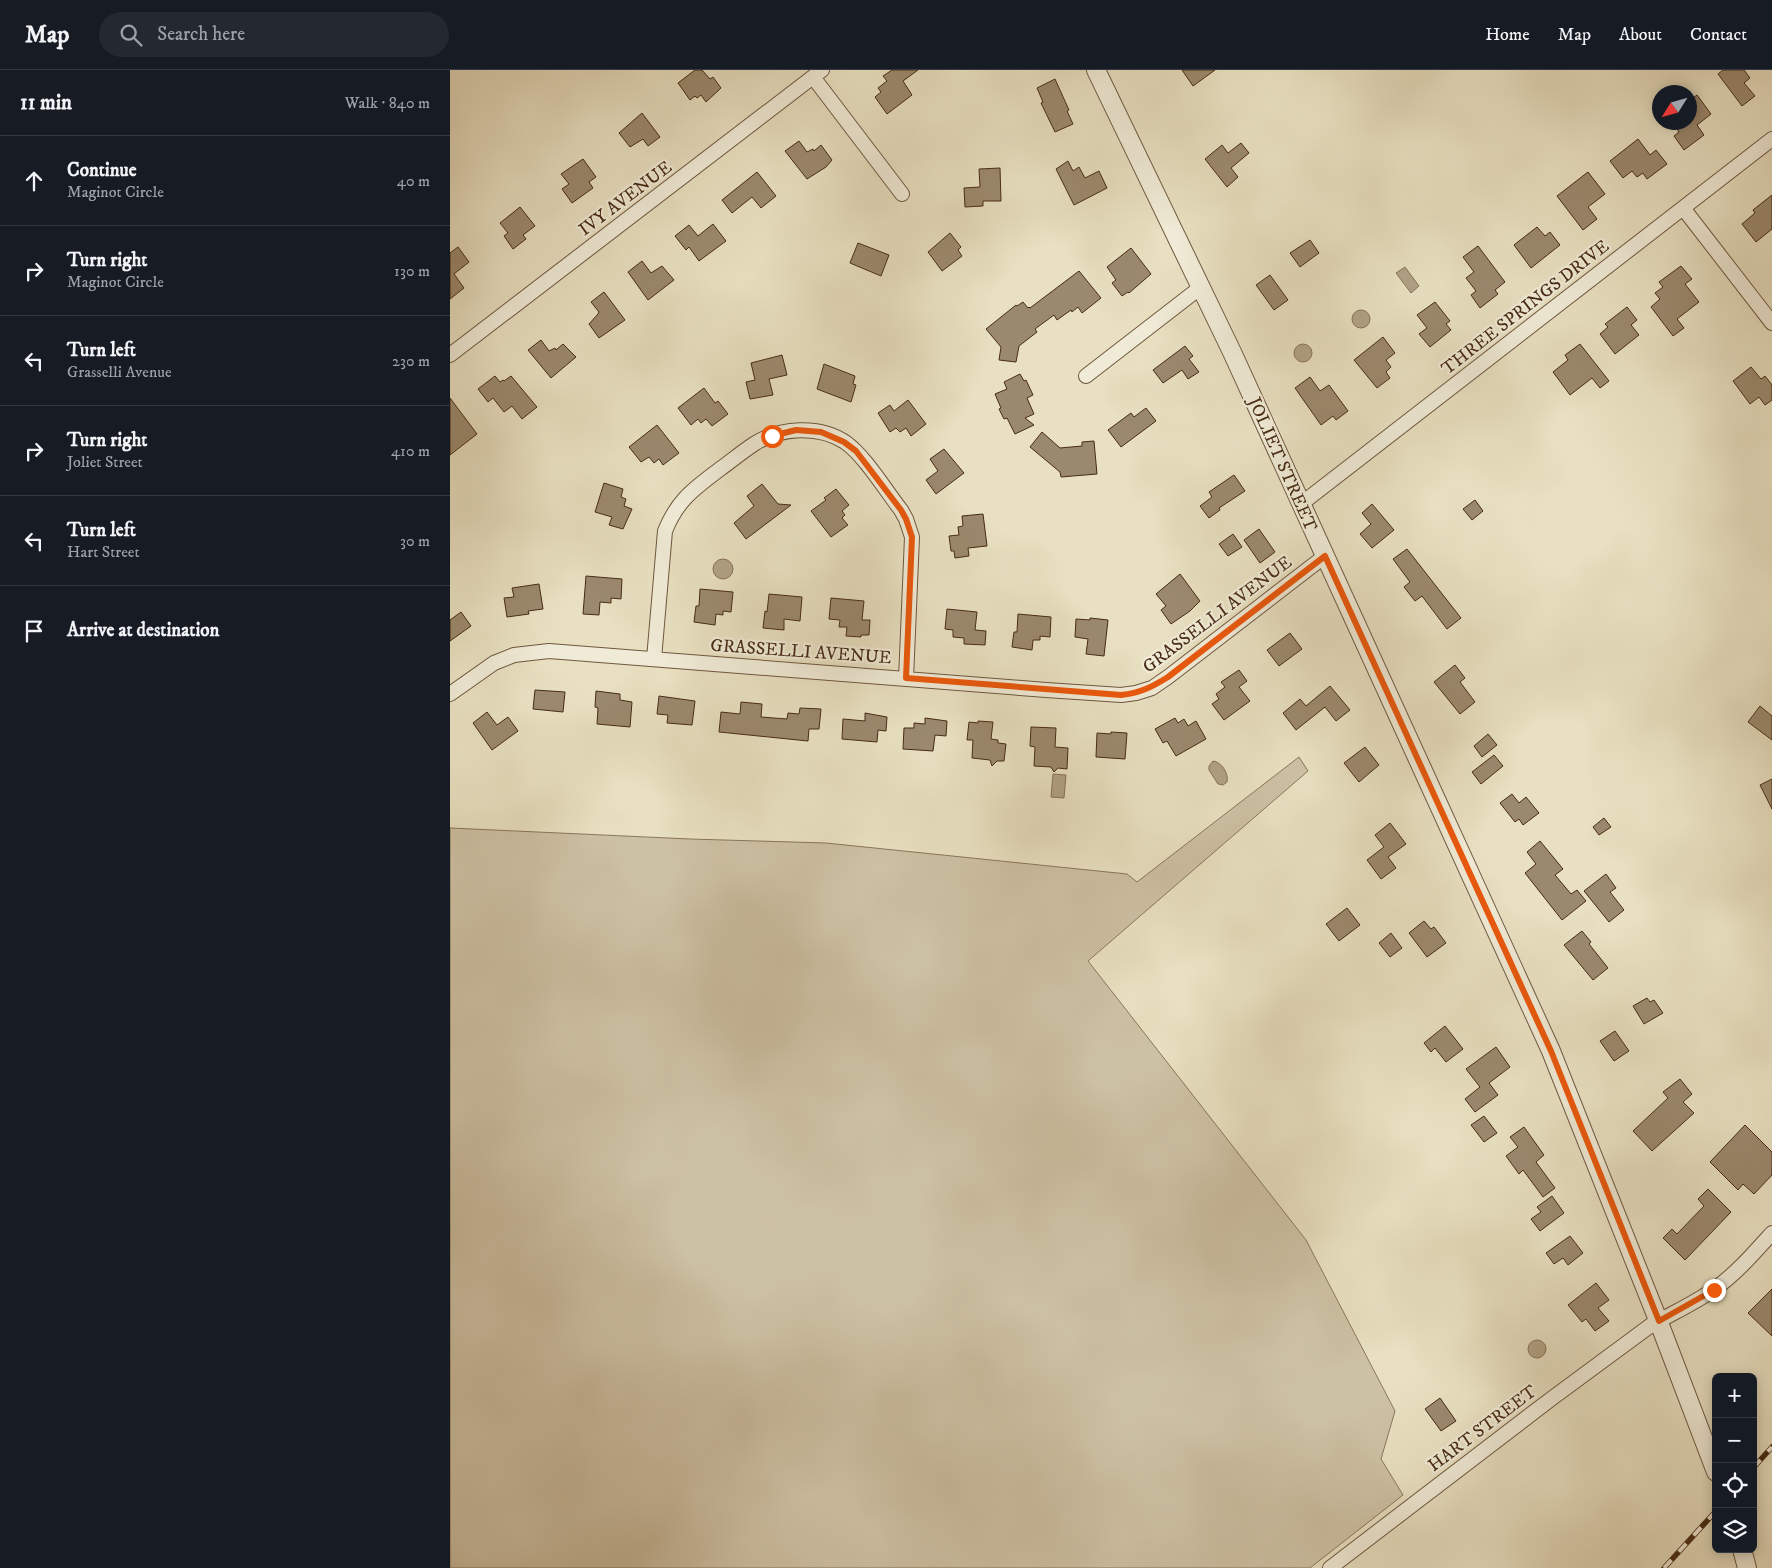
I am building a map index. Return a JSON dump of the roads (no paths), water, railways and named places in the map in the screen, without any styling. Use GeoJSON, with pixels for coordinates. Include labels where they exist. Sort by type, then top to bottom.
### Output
{"type":"FeatureCollection","features":[{"type":"Feature","properties":{"kind":"street","name":"JOLIET STREET"},"geometry":{"type":"LineString","coordinates":[[1096,70],[1201,287],[1551,1051],[1713,1463]]}},
{"type":"Feature","properties":{"kind":"street"},"geometry":{"type":"LineString","coordinates":[[817,73],[902,194]]}},
{"type":"Feature","properties":{"kind":"street","name":"IVY AVENUE"},"geometry":{"type":"LineString","coordinates":[[450,355],[817,73]]}},
{"type":"Feature","properties":{"kind":"street","name":"THREE SPRINGS DRIVE"},"geometry":{"type":"LineString","coordinates":[[1301,504],[1772,139]]}},
{"type":"Feature","properties":{"kind":"street"},"geometry":{"type":"LineString","coordinates":[[1683,208],[1772,324]]}},
{"type":"Feature","properties":{"kind":"street"},"geometry":{"type":"LineString","coordinates":[[1086,376],[1201,287]]}},
{"type":"Feature","properties":{"kind":"street"},"geometry":{"type":"LineString","coordinates":[[654,659],[665,531],[671,516],[681,501],[694,489],[755,444],[772,436],[796,430],[821,432],[844,442],[856,451],[901,510],[909,528],[912,537],[912,558],[906,678]]}},
{"type":"Feature","properties":{"kind":"street","name":"GRASSELLI AVENUE"},"geometry":{"type":"LineString","coordinates":[[450,694],[494,663],[514,655],[549,651],[1121,695],[1136,693],[1152,688],[1168,677],[1325,556]]}},
{"type":"Feature","properties":{"kind":"street","name":"HART STREET"},"geometry":{"type":"LineString","coordinates":[[1330,1568],[1550,1399],[1658,1320],[1702,1298],[1725,1281],[1772,1232]]}},
{"type":"Feature","properties":{"kind":"street"},"geometry":{"type":"LineString","coordinates":[[1743,1553],[1747,1568]]}},
{"type":"Feature","properties":{"kind":"railway"},"geometry":{"type":"LineString","coordinates":[[1757,1464],[1772,1447]]}},
{"type":"Feature","properties":{"kind":"railway"},"geometry":{"type":"LineString","coordinates":[[1664,1568],[1712,1515]]}}]}
